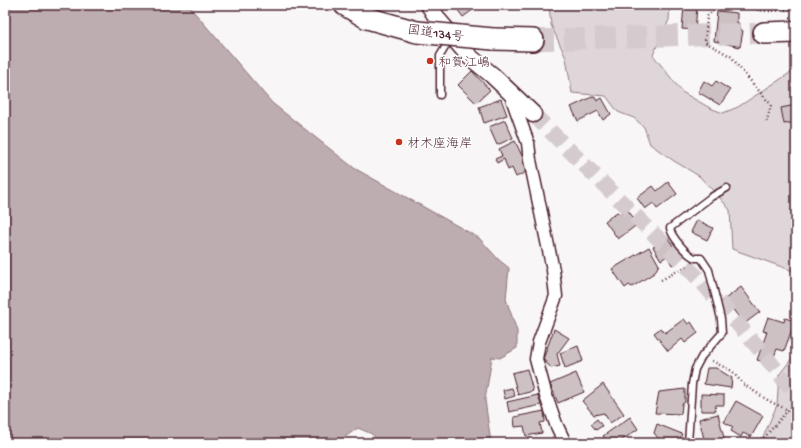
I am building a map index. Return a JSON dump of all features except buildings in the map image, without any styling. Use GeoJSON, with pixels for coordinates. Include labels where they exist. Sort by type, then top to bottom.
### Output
{"type":"FeatureCollection","features":[{"type":"Feature","properties":{"kind":"highway","name":"国道134号"},"geometry":{"type":"LineString","coordinates":[[344,5],[367,18],[417,32],[493,39],[533,40]]}},
{"type":"Feature","properties":{"kind":"highway"},"geometry":{"type":"LineString","coordinates":[[764,33],[796,32]]}},
{"type":"Feature","properties":{"kind":"street"},"geometry":{"type":"LineString","coordinates":[[429,5],[439,21],[470,57],[533,114]]}},
{"type":"Feature","properties":{"kind":"street"},"geometry":{"type":"LineString","coordinates":[[509,91],[528,143],[556,296],[538,342],[536,359],[546,396],[556,424],[565,443]]}},
{"type":"Feature","properties":{"kind":"lane"},"geometry":{"type":"LineString","coordinates":[[440,95],[440,56],[452,36]]}},
{"type":"Feature","properties":{"kind":"lane"},"geometry":{"type":"LineString","coordinates":[[688,443],[692,384],[695,369],[702,356],[722,333],[721,319],[709,270],[701,258],[694,257],[681,246],[671,233],[670,228],[711,197],[727,188]]}},
{"type":"Feature","properties":{"kind":"path"},"geometry":{"type":"LineString","coordinates":[[766,124],[772,105],[732,57],[704,42],[708,16],[721,5],[745,5],[752,10],[784,11],[796,7]]}},
{"type":"Feature","properties":{"kind":"path"},"geometry":{"type":"LineString","coordinates":[[661,280],[701,258]]}},
{"type":"Feature","properties":{"kind":"path"},"geometry":{"type":"LineString","coordinates":[[702,356],[732,371],[743,384],[769,401],[788,410]]}},
{"type":"Feature","properties":{"kind":"path"},"geometry":{"type":"LineString","coordinates":[[764,438],[788,410],[796,406]]}},
{"type":"Feature","properties":{"kind":"shaded area"},"geometry":{"type":"Polygon","coordinates":[[[5,5],[188,5],[272,103],[354,168],[479,238],[499,260],[509,268],[506,299],[517,331],[517,348],[500,358],[492,357],[485,400],[491,443],[379,443],[372,434],[358,428],[336,443],[5,443],[5,5]]]}},
{"type":"Feature","properties":{"kind":"shaded area"},"geometry":{"type":"Polygon","coordinates":[[[549,5],[670,5],[669,20],[653,55],[682,92],[710,108],[723,113],[738,107],[796,69],[796,272],[732,249],[730,210],[699,176],[650,144],[644,127],[634,118],[618,112],[606,96],[572,93],[566,58],[551,25],[549,5]]]}},
{"type":"Feature","properties":{"kind":"shaded area"},"geometry":{"type":"Polygon","coordinates":[[[796,353],[796,443],[752,443],[763,437],[777,405],[779,375],[796,353]]]}},
{"type":"Feature","properties":{"kind":"tunnel"},"geometry":{"type":"LineString","coordinates":[[533,40],[764,33]]}},
{"type":"Feature","properties":{"kind":"tunnel"},"geometry":{"type":"LineString","coordinates":[[533,114],[702,282],[762,352],[796,395]]}},
{"type":"Feature","properties":{"kind":"place","name":"和賀江嶋"},"geometry":{"type":"Point","coordinates":[430,61]}},
{"type":"Feature","properties":{"kind":"place","name":"材木座海岸"},"geometry":{"type":"Point","coordinates":[399,142]}}]}
